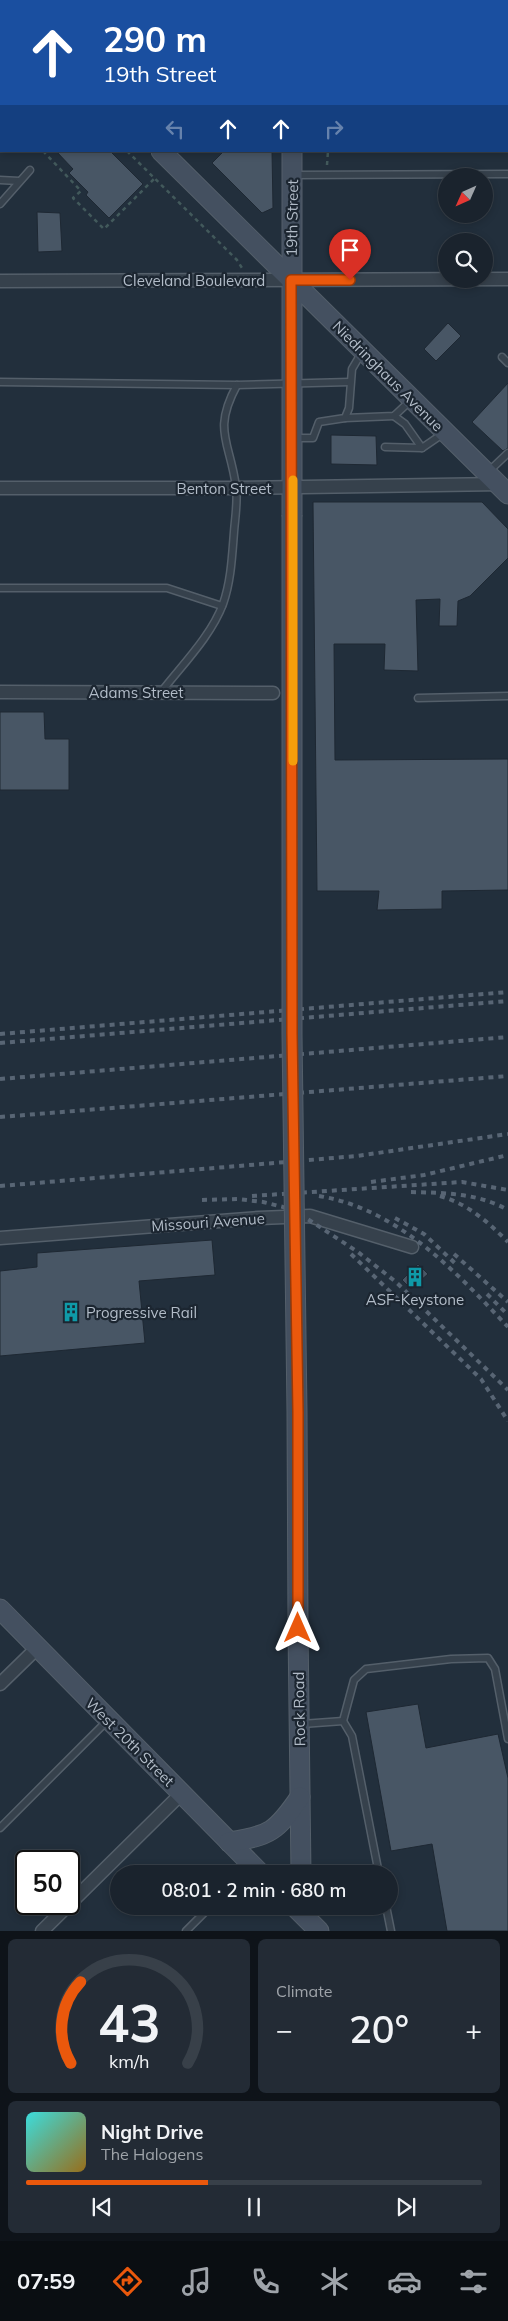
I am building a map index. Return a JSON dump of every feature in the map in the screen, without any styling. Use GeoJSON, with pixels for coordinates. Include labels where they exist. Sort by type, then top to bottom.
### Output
{"type":"FeatureCollection","features":[{"type":"Feature","properties":{"kind":"main road","name":"Niedringhaus Avenue"},"geometry":{"type":"LineString","coordinates":[[162,152],[500,484]]}},
{"type":"Feature","properties":{"kind":"main road","name":"19th Street"},"geometry":{"type":"LineString","coordinates":[[292,152],[292,1034]]}},
{"type":"Feature","properties":{"kind":"main road","name":"Rock Road"},"geometry":{"type":"LineString","coordinates":[[292,1034],[298,1412],[301,1865]]}},
{"type":"Feature","properties":{"kind":"main road","name":"West 20th Street"},"geometry":{"type":"LineString","coordinates":[[0,1610],[229,1842],[247,1865]]}},
{"type":"Feature","properties":{"kind":"main road"},"geometry":{"type":"LineString","coordinates":[[229,1842],[255,1838],[272,1831],[285,1819],[300,1797]]}},
{"type":"Feature","properties":{"kind":"main road"},"geometry":{"type":"LineString","coordinates":[[299,1915],[318,1931]]}},
{"type":"Feature","properties":{"kind":"street","name":"Cleveland Boulevard"},"geometry":{"type":"LineString","coordinates":[[0,281],[508,279]]}},
{"type":"Feature","properties":{"kind":"street","name":"Benton Street"},"geometry":{"type":"LineString","coordinates":[[0,488],[236,488],[500,484]]}},
{"type":"Feature","properties":{"kind":"street","name":"Adams Street"},"geometry":{"type":"LineString","coordinates":[[0,692],[273,692]]}},
{"type":"Feature","properties":{"kind":"street","name":"Missouri Avenue"},"geometry":{"type":"LineString","coordinates":[[0,1238],[259,1218],[310,1216],[412,1247]]}},
{"type":"Feature","properties":{"kind":"street"},"geometry":{"type":"LineString","coordinates":[[0,1684],[37,1648]]}},
{"type":"Feature","properties":{"kind":"street"},"geometry":{"type":"LineString","coordinates":[[42,1931],[181,1794]]}},
{"type":"Feature","properties":{"kind":"lane"},"geometry":{"type":"LineString","coordinates":[[0,204],[19,180],[30,170]]}},
{"type":"Feature","properties":{"kind":"lane"},"geometry":{"type":"LineString","coordinates":[[292,175],[508,174]]}},
{"type":"Feature","properties":{"kind":"lane"},"geometry":{"type":"LineString","coordinates":[[0,180],[19,180]]}},
{"type":"Feature","properties":{"kind":"lane"},"geometry":{"type":"LineString","coordinates":[[345,418],[350,400],[352,369],[363,351]]}},
{"type":"Feature","properties":{"kind":"lane"},"geometry":{"type":"LineString","coordinates":[[502,357],[508,363]]}},
{"type":"Feature","properties":{"kind":"lane"},"geometry":{"type":"LineString","coordinates":[[0,382],[292,384],[350,382]]}},
{"type":"Feature","properties":{"kind":"lane"},"geometry":{"type":"LineString","coordinates":[[162,692],[209,630],[222,606],[230,576],[236,488],[223,428],[227,404],[237,384]]}},
{"type":"Feature","properties":{"kind":"lane"},"geometry":{"type":"LineString","coordinates":[[394,416],[412,399]]}},
{"type":"Feature","properties":{"kind":"lane"},"geometry":{"type":"LineString","coordinates":[[292,438],[313,438],[319,422],[345,418],[394,416],[405,424],[422,448]]}},
{"type":"Feature","properties":{"kind":"lane"},"geometry":{"type":"LineString","coordinates":[[385,447],[422,448],[430,445],[445,432]]}},
{"type":"Feature","properties":{"kind":"lane"},"geometry":{"type":"LineString","coordinates":[[500,484],[508,453]]}},
{"type":"Feature","properties":{"kind":"lane"},"geometry":{"type":"LineString","coordinates":[[0,588],[167,588],[222,606]]}},
{"type":"Feature","properties":{"kind":"lane"},"geometry":{"type":"LineString","coordinates":[[418,698],[508,696]]}},
{"type":"Feature","properties":{"kind":"lane"},"geometry":{"type":"LineString","coordinates":[[377,1865],[352,1736],[343,1721],[354,1680],[366,1669],[452,1659],[488,1658],[496,1669],[508,1739]]}},
{"type":"Feature","properties":{"kind":"lane"},"geometry":{"type":"LineString","coordinates":[[0,1828],[108,1720]]}},
{"type":"Feature","properties":{"kind":"lane"},"geometry":{"type":"LineString","coordinates":[[299,1724],[343,1721]]}},
{"type":"Feature","properties":{"kind":"lane"},"geometry":{"type":"LineString","coordinates":[[186,1931],[201,1915]]}},
{"type":"Feature","properties":{"kind":"lane"},"geometry":{"type":"LineString","coordinates":[[388,1915],[391,1931]]}},
{"type":"Feature","properties":{"kind":"path"},"geometry":{"type":"LineString","coordinates":[[44,152],[80,191],[73,198],[104,229],[154,178]]}},
{"type":"Feature","properties":{"kind":"path"},"geometry":{"type":"LineString","coordinates":[[128,152],[237,260],[250,280]]}},
{"type":"Feature","properties":{"kind":"path"},"geometry":{"type":"LineString","coordinates":[[327,174],[328,152]]}},
{"type":"Feature","properties":{"kind":"building"},"geometry":{"type":"Polygon","coordinates":[[[57,152],[111,152],[143,184],[109,218],[86,195],[88,192],[69,173],[73,169],[57,152]]]}},
{"type":"Feature","properties":{"kind":"building"},"geometry":{"type":"Polygon","coordinates":[[[223,152],[272,152],[273,208],[262,213],[212,163],[223,152]]]}},
{"type":"Feature","properties":{"kind":"building"},"geometry":{"type":"Polygon","coordinates":[[[37,212],[60,213],[62,251],[38,252],[37,212]]]}},
{"type":"Feature","properties":{"kind":"building"},"geometry":{"type":"Polygon","coordinates":[[[448,323],[461,336],[436,361],[424,349],[448,323]]]}},
{"type":"Feature","properties":{"kind":"building"},"geometry":{"type":"Polygon","coordinates":[[[508,383],[508,448],[503,451],[472,422],[508,383]]]}},
{"type":"Feature","properties":{"kind":"building"},"geometry":{"type":"Polygon","coordinates":[[[331,435],[376,436],[377,465],[331,464],[331,435]]]}},
{"type":"Feature","properties":{"kind":"building"},"geometry":{"type":"Polygon","coordinates":[[[313,502],[482,502],[508,529],[508,558],[470,596],[458,601],[457,626],[439,626],[440,599],[416,600],[418,671],[384,670],[385,644],[334,644],[335,760],[508,759],[508,890],[442,891],[442,909],[377,910],[379,891],[317,891],[313,502]]]}},
{"type":"Feature","properties":{"kind":"building"},"geometry":{"type":"Polygon","coordinates":[[[0,712],[44,712],[45,739],[69,739],[69,790],[0,790],[0,712]]]}},
{"type":"Feature","properties":{"kind":"building","name":"Progressive Rail"},"geometry":{"type":"Polygon","coordinates":[[[212,1240],[215,1275],[139,1281],[145,1343],[0,1356],[0,1271],[37,1267],[37,1253],[212,1240]]]}},
{"type":"Feature","properties":{"kind":"building","name":"ASF-Keystone"},"geometry":{"type":"Polygon","coordinates":[[[418,1264],[428,1274],[411,1289],[402,1280],[418,1264]]]}},
{"type":"Feature","properties":{"kind":"building"},"geometry":{"type":"Polygon","coordinates":[[[418,1704],[426,1748],[498,1734],[508,1778],[508,1931],[447,1931],[432,1844],[391,1851],[366,1712],[418,1704]]]}},
{"type":"Feature","properties":{"kind":"railway"},"geometry":{"type":"LineString","coordinates":[[0,1034],[508,992]]}},
{"type":"Feature","properties":{"kind":"railway"},"geometry":{"type":"LineString","coordinates":[[0,1043],[508,1001]]}},
{"type":"Feature","properties":{"kind":"railway"},"geometry":{"type":"LineString","coordinates":[[0,1079],[508,1037]]}},
{"type":"Feature","properties":{"kind":"railway"},"geometry":{"type":"LineString","coordinates":[[0,1117],[508,1076]]}},
{"type":"Feature","properties":{"kind":"railway"},"geometry":{"type":"LineString","coordinates":[[0,1186],[357,1156],[508,1134]]}},
{"type":"Feature","properties":{"kind":"railway"},"geometry":{"type":"LineString","coordinates":[[371,1182],[424,1175],[508,1155]]}},
{"type":"Feature","properties":{"kind":"railway"},"geometry":{"type":"LineString","coordinates":[[252,1196],[462,1182],[508,1190]]}},
{"type":"Feature","properties":{"kind":"railway"},"geometry":{"type":"LineString","coordinates":[[411,1192],[473,1197],[497,1204],[508,1210]]}},
{"type":"Feature","properties":{"kind":"railway"},"geometry":{"type":"LineString","coordinates":[[319,1196],[348,1203],[400,1228],[446,1264],[508,1327]]}},
{"type":"Feature","properties":{"kind":"railway"},"geometry":{"type":"LineString","coordinates":[[440,1196],[469,1209],[508,1242]]}},
{"type":"Feature","properties":{"kind":"railway"},"geometry":{"type":"LineString","coordinates":[[202,1200],[238,1199],[263,1202],[283,1207],[306,1218],[358,1252],[396,1282],[508,1390]]}},
{"type":"Feature","properties":{"kind":"railway"},"geometry":{"type":"LineString","coordinates":[[395,1218],[424,1234],[458,1266]]}},
{"type":"Feature","properties":{"kind":"railway"},"geometry":{"type":"LineString","coordinates":[[351,1254],[481,1379],[508,1421]]}},
{"type":"Feature","properties":{"kind":"railway"},"geometry":{"type":"LineString","coordinates":[[454,1254],[508,1302]]}},
{"type":"Feature","properties":{"kind":"railway"},"geometry":{"type":"LineString","coordinates":[[487,1294],[508,1315]]}},
{"type":"Feature","properties":{"kind":"slow traffic"},"geometry":{"type":"LineString","coordinates":[[293,480],[293,761]]}},
{"type":"Feature","properties":{"kind":"place","name":"ASF-Keystone"},"geometry":{"type":"Point","coordinates":[415,1277]}},
{"type":"Feature","properties":{"kind":"place","name":"Progressive Rail"},"geometry":{"type":"Point","coordinates":[71,1312]}},
{"type":"Feature","properties":{"kind":"route"},"geometry":{"type":"LineString","coordinates":[[298,1628],[298,1412],[292,1034],[293,332],[291,280],[350,280]]}}]}
